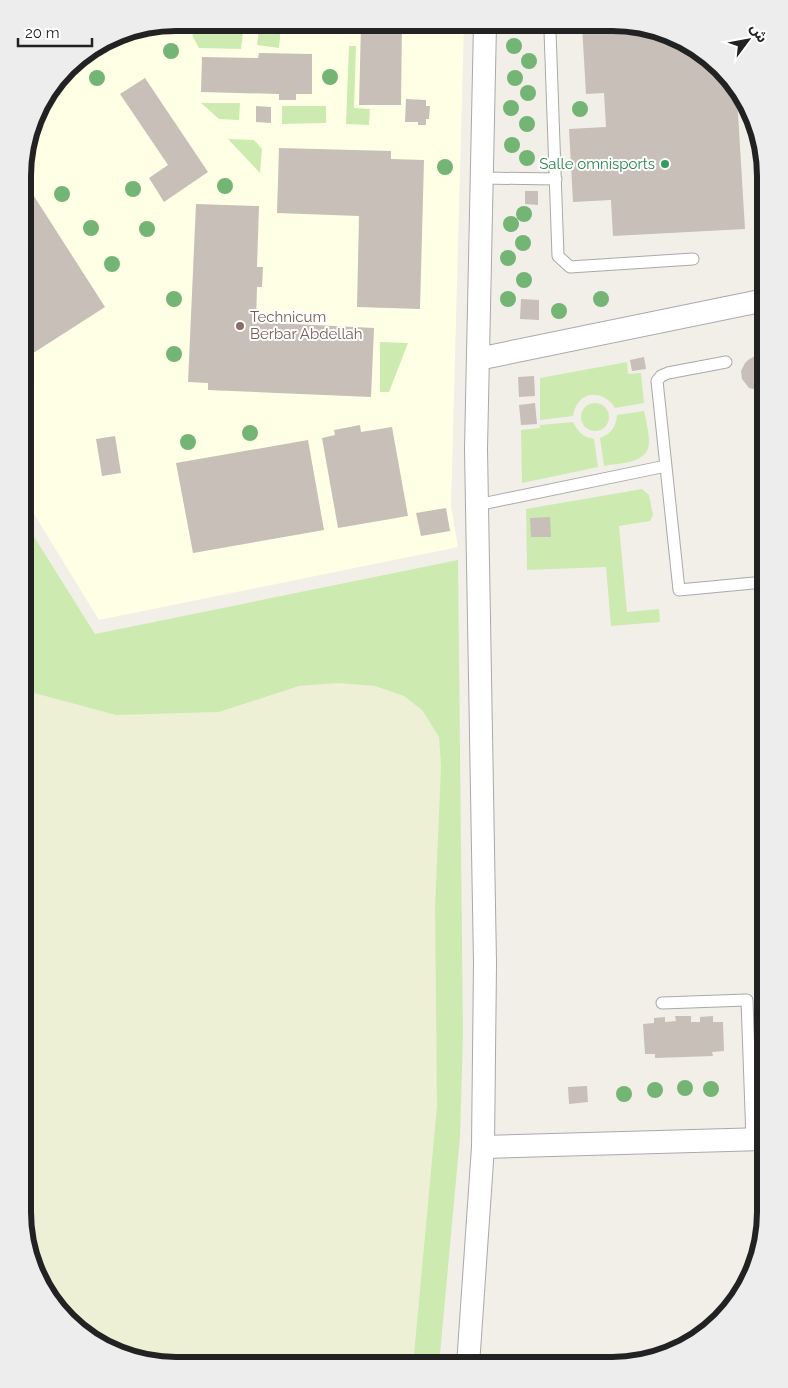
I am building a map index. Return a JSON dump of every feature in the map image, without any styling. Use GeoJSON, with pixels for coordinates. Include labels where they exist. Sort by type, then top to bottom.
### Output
{"type":"FeatureCollection","features":[{"type":"Feature","properties":{"kind":"street"},"geometry":{"type":"LineString","coordinates":[[469,1357],[483,1147],[486,964],[476,449],[485,31]]}},
{"type":"Feature","properties":{"kind":"street"},"geometry":{"type":"LineString","coordinates":[[478,359],[757,302]]}},
{"type":"Feature","properties":{"kind":"street"},"geometry":{"type":"LineString","coordinates":[[483,1147],[756,1139]]}},
{"type":"Feature","properties":{"kind":"lane"},"geometry":{"type":"LineString","coordinates":[[550,31],[558,256],[570,267],[693,259]]}},
{"type":"Feature","properties":{"kind":"lane"},"geometry":{"type":"LineString","coordinates":[[482,178],[556,180]]}},
{"type":"Feature","properties":{"kind":"lane"},"geometry":{"type":"LineString","coordinates":[[726,362],[668,373],[661,376],[657,381],[678,590],[757,583]]}},
{"type":"Feature","properties":{"kind":"lane"},"geometry":{"type":"LineString","coordinates":[[478,505],[666,466]]}},
{"type":"Feature","properties":{"kind":"lane"},"geometry":{"type":"LineString","coordinates":[[662,1003],[747,1000],[756,1106]]}},
{"type":"Feature","properties":{"kind":"shaded area","name":"Technicum Berbar Abdellah"},"geometry":{"type":"Polygon","coordinates":[[[464,31],[451,506],[458,547],[99,620],[31,509],[31,176],[32,157],[36,139],[42,121],[51,104],[67,81],[96,56],[121,42],[148,34],[167,32],[464,31]]]}},
{"type":"Feature","properties":{"kind":"shaded area"},"geometry":{"type":"Polygon","coordinates":[[[338,683],[375,686],[404,696],[422,710],[439,737],[441,766],[435,907],[437,1106],[414,1357],[176,1357],[157,1356],[139,1352],[121,1346],[88,1327],[61,1300],[42,1267],[32,1231],[31,692],[116,715],[219,712],[299,686],[338,683]]]}},
{"type":"Feature","properties":{"kind":"green space"},"geometry":{"type":"Polygon","coordinates":[[[197,32],[243,33],[241,49],[199,48],[192,35],[197,32]]]}},
{"type":"Feature","properties":{"kind":"green space"},"geometry":{"type":"Polygon","coordinates":[[[259,32],[280,32],[279,48],[257,45],[259,32]]]}},
{"type":"Feature","properties":{"kind":"green space"},"geometry":{"type":"Polygon","coordinates":[[[349,46],[356,46],[354,108],[370,109],[369,125],[346,124],[349,46]]]}},
{"type":"Feature","properties":{"kind":"green space"},"geometry":{"type":"Polygon","coordinates":[[[201,103],[240,103],[239,120],[219,119],[201,103]]]}},
{"type":"Feature","properties":{"kind":"green space"},"geometry":{"type":"Polygon","coordinates":[[[282,106],[326,106],[326,123],[282,124],[282,106]]]}},
{"type":"Feature","properties":{"kind":"green space"},"geometry":{"type":"Polygon","coordinates":[[[228,139],[254,140],[262,149],[260,173],[228,139]]]}},
{"type":"Feature","properties":{"kind":"green space"},"geometry":{"type":"Polygon","coordinates":[[[380,342],[408,343],[389,392],[380,392],[380,342]]]}},
{"type":"Feature","properties":{"kind":"green space"},"geometry":{"type":"Polygon","coordinates":[[[627,362],[628,374],[641,373],[644,403],[615,408],[604,397],[591,395],[579,401],[573,416],[540,420],[540,378],[627,362]]]}},
{"type":"Feature","properties":{"kind":"green space"},"geometry":{"type":"Polygon","coordinates":[[[595,403],[605,407],[609,417],[605,427],[595,431],[585,427],[581,417],[585,407],[595,403]]]}},
{"type":"Feature","properties":{"kind":"green space"},"geometry":{"type":"Polygon","coordinates":[[[644,411],[649,442],[648,449],[644,455],[625,463],[604,466],[600,438],[612,430],[617,415],[644,411]]]}},
{"type":"Feature","properties":{"kind":"green space"},"geometry":{"type":"Polygon","coordinates":[[[573,422],[581,434],[594,439],[598,467],[522,483],[521,430],[540,428],[540,425],[573,422]]]}},
{"type":"Feature","properties":{"kind":"green space"},"geometry":{"type":"Polygon","coordinates":[[[642,489],[649,495],[653,515],[650,521],[619,526],[627,612],[659,609],[660,622],[611,626],[606,567],[527,570],[526,509],[642,489]]]}},
{"type":"Feature","properties":{"kind":"green space"},"geometry":{"type":"Polygon","coordinates":[[[31,532],[95,634],[458,560],[463,1035],[460,1137],[440,1357],[414,1357],[437,1106],[435,907],[441,766],[439,737],[422,710],[404,696],[375,686],[338,683],[299,686],[219,712],[116,715],[31,692],[31,532]]]}},
{"type":"Feature","properties":{"kind":"building"},"geometry":{"type":"Polygon","coordinates":[[[402,31],[401,105],[359,105],[361,32],[402,31]]]}},
{"type":"Feature","properties":{"kind":"building","name":"Salle omnisports"},"geometry":{"type":"Polygon","coordinates":[[[582,31],[631,32],[658,39],[676,46],[707,67],[721,81],[737,105],[745,229],[613,236],[611,200],[573,202],[569,129],[606,127],[604,93],[586,94],[582,31]]]}},
{"type":"Feature","properties":{"kind":"building"},"geometry":{"type":"Polygon","coordinates":[[[259,53],[312,54],[312,94],[296,94],[296,100],[279,100],[279,94],[201,92],[202,57],[258,58],[259,53]]]}},
{"type":"Feature","properties":{"kind":"building"},"geometry":{"type":"Polygon","coordinates":[[[145,78],[208,172],[164,202],[149,178],[168,165],[120,94],[145,78]]]}},
{"type":"Feature","properties":{"kind":"building"},"geometry":{"type":"Polygon","coordinates":[[[406,99],[426,100],[426,106],[430,106],[429,119],[426,119],[426,125],[418,125],[418,122],[405,122],[406,99]]]}},
{"type":"Feature","properties":{"kind":"building"},"geometry":{"type":"Polygon","coordinates":[[[256,106],[271,107],[271,123],[256,122],[256,106]]]}},
{"type":"Feature","properties":{"kind":"building"},"geometry":{"type":"Polygon","coordinates":[[[279,148],[391,151],[391,159],[424,160],[420,309],[357,307],[359,216],[277,213],[279,148]]]}},
{"type":"Feature","properties":{"kind":"building"},"geometry":{"type":"Polygon","coordinates":[[[525,191],[538,191],[538,205],[525,204],[525,191]]]}},
{"type":"Feature","properties":{"kind":"building"},"geometry":{"type":"Polygon","coordinates":[[[31,194],[105,307],[31,355],[31,194]]]}},
{"type":"Feature","properties":{"kind":"building"},"geometry":{"type":"Polygon","coordinates":[[[196,204],[259,206],[257,267],[263,267],[262,287],[257,287],[256,322],[374,328],[371,397],[208,390],[208,383],[188,382],[196,204]]]}},
{"type":"Feature","properties":{"kind":"building"},"geometry":{"type":"Polygon","coordinates":[[[521,299],[539,300],[539,320],[520,319],[521,299]]]}},
{"type":"Feature","properties":{"kind":"building"},"geometry":{"type":"Polygon","coordinates":[[[757,356],[757,390],[749,388],[742,379],[741,371],[748,360],[757,356]]]}},
{"type":"Feature","properties":{"kind":"building"},"geometry":{"type":"Polygon","coordinates":[[[644,357],[646,369],[632,371],[630,360],[644,357]]]}},
{"type":"Feature","properties":{"kind":"building"},"geometry":{"type":"Polygon","coordinates":[[[534,376],[535,396],[519,397],[518,377],[534,376]]]}},
{"type":"Feature","properties":{"kind":"building"},"geometry":{"type":"Polygon","coordinates":[[[535,403],[537,424],[521,425],[519,405],[535,403]]]}},
{"type":"Feature","properties":{"kind":"building"},"geometry":{"type":"Polygon","coordinates":[[[360,425],[361,432],[392,427],[408,516],[338,528],[322,438],[335,435],[334,430],[360,425]]]}},
{"type":"Feature","properties":{"kind":"building"},"geometry":{"type":"Polygon","coordinates":[[[115,436],[121,473],[102,476],[96,439],[115,436]]]}},
{"type":"Feature","properties":{"kind":"building"},"geometry":{"type":"Polygon","coordinates":[[[308,440],[324,530],[193,553],[176,463],[308,440]]]}},
{"type":"Feature","properties":{"kind":"building"},"geometry":{"type":"Polygon","coordinates":[[[757,487],[757,518],[754,518],[754,492],[757,487]]]}},
{"type":"Feature","properties":{"kind":"building"},"geometry":{"type":"Polygon","coordinates":[[[446,508],[450,531],[421,536],[416,513],[446,508]]]}},
{"type":"Feature","properties":{"kind":"building"},"geometry":{"type":"Polygon","coordinates":[[[550,517],[551,537],[531,537],[530,518],[550,517]]]}},
{"type":"Feature","properties":{"kind":"building"},"geometry":{"type":"Polygon","coordinates":[[[675,1016],[691,1016],[691,1022],[700,1022],[700,1017],[713,1016],[713,1022],[723,1022],[724,1051],[712,1052],[713,1056],[655,1058],[655,1054],[645,1054],[643,1024],[654,1023],[654,1018],[665,1017],[665,1022],[676,1021],[675,1016]]]}},
{"type":"Feature","properties":{"kind":"building"},"geometry":{"type":"Polygon","coordinates":[[[587,1086],[588,1102],[569,1104],[568,1087],[587,1086]]]}},
{"type":"Feature","properties":{"kind":"place","name":"Salle omnisports"},"geometry":{"type":"Point","coordinates":[665,164]}},
{"type":"Feature","properties":{"kind":"place","name":"Technicum Berbar Abdellah"},"geometry":{"type":"Point","coordinates":[240,326]}}]}
